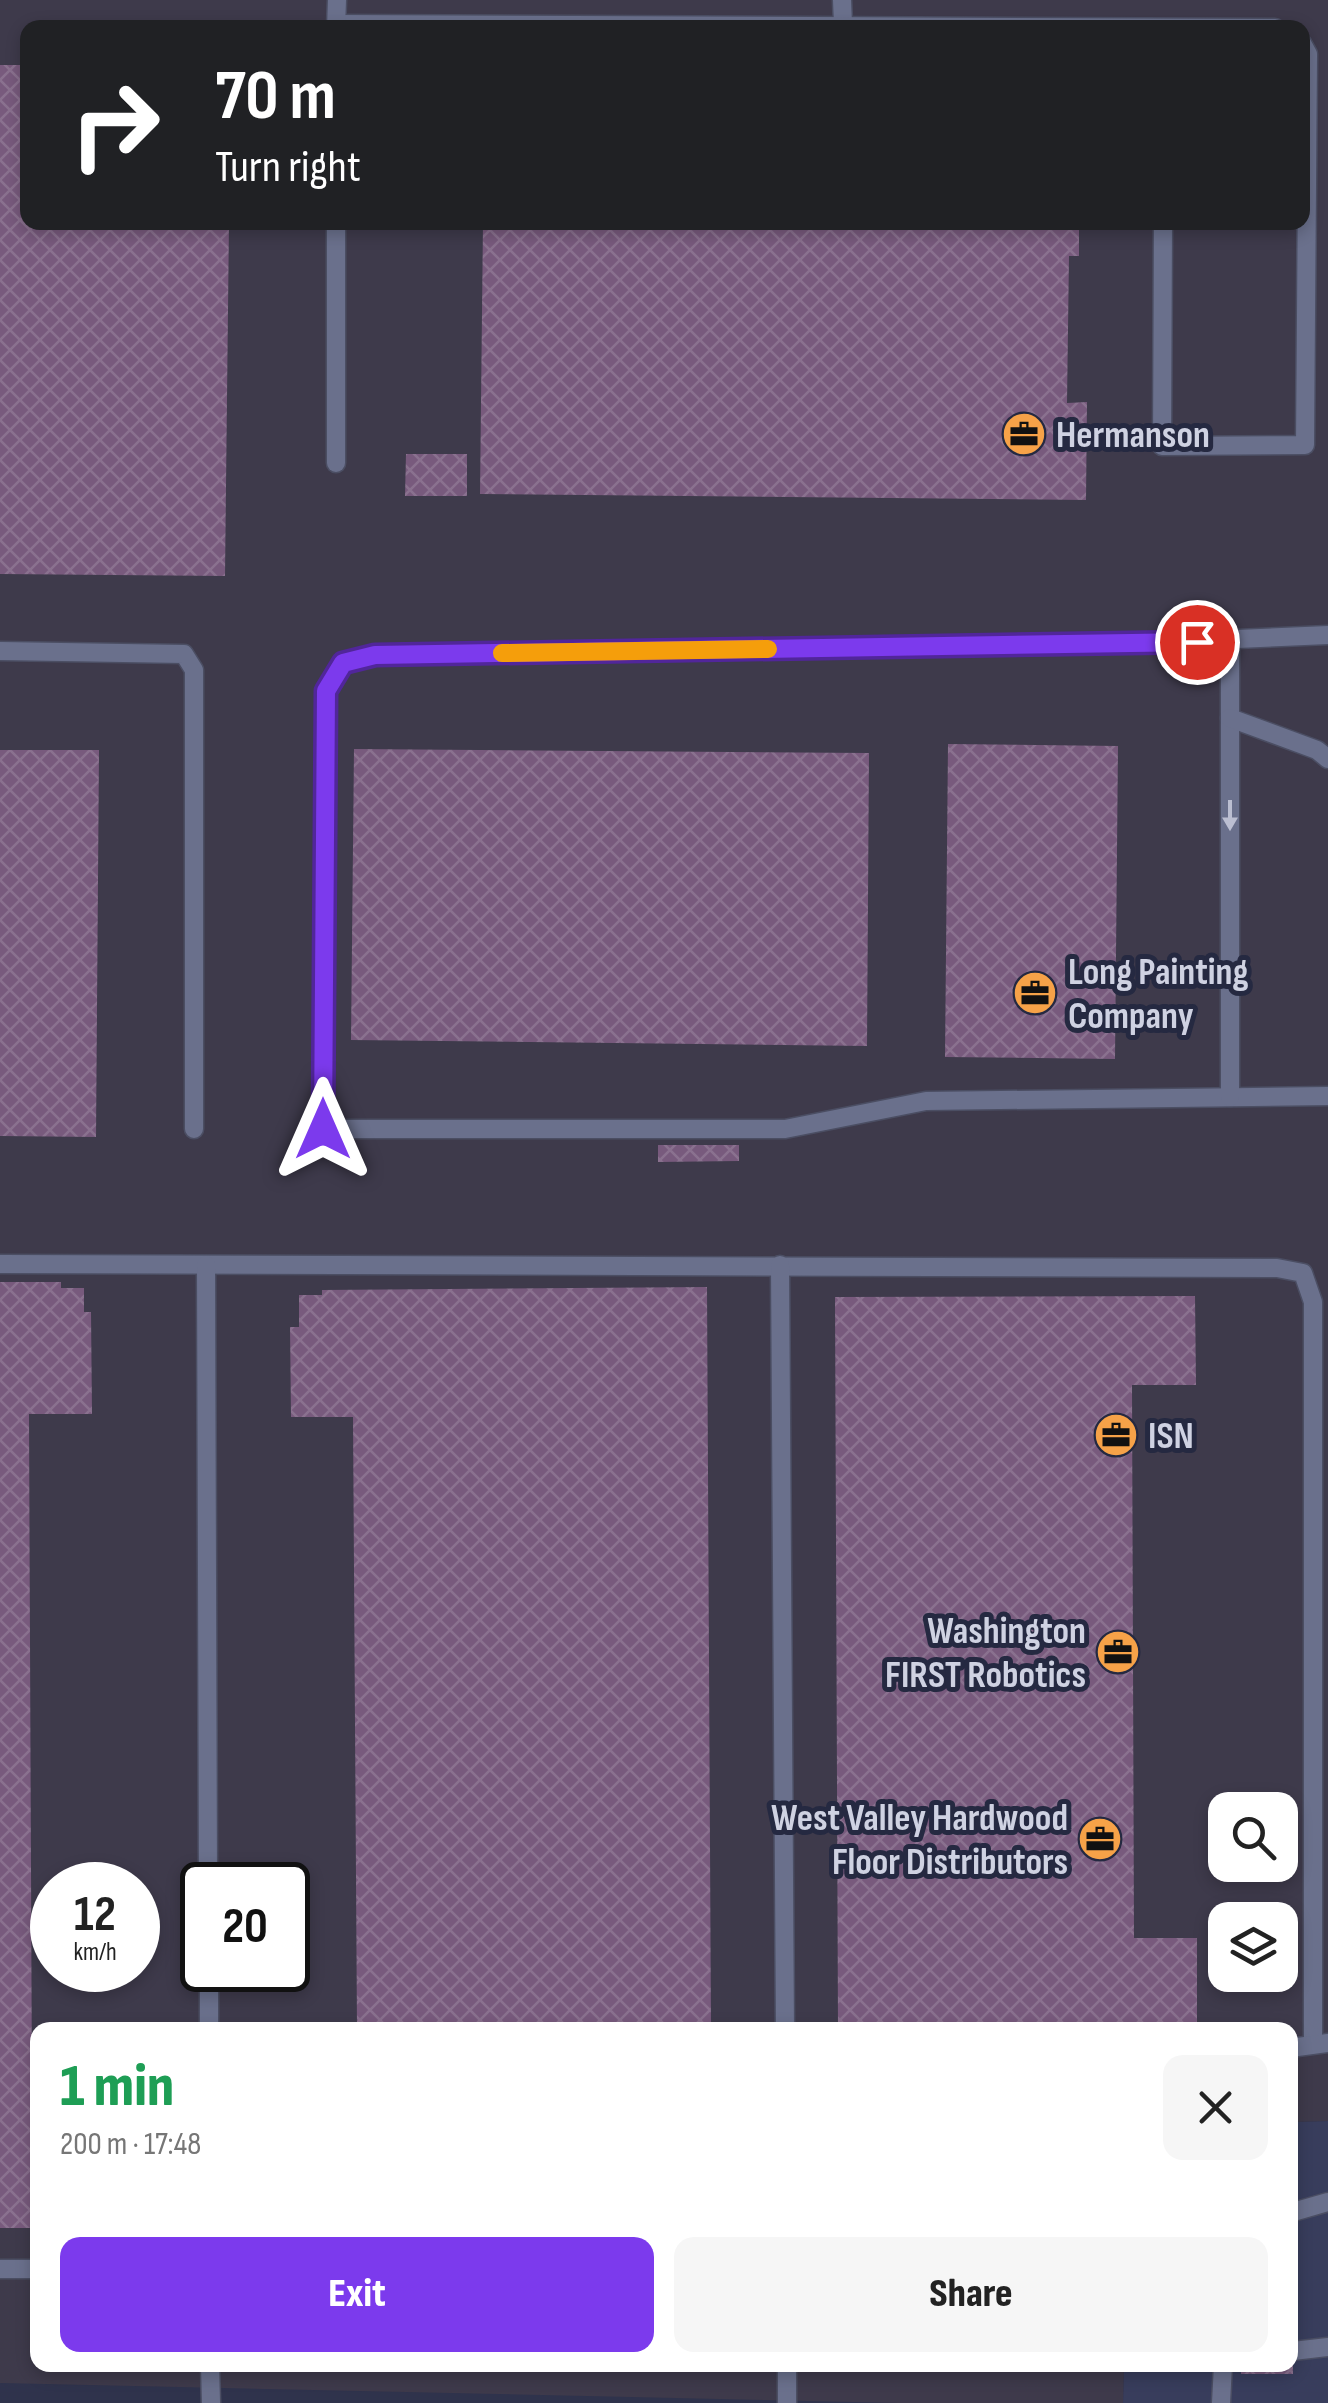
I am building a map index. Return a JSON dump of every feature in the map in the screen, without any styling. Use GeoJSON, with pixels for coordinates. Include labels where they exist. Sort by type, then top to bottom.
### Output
{"type":"FeatureCollection","features":[{"type":"Feature","properties":{"kind":"lane"},"geometry":{"type":"LineString","coordinates":[[336,230],[336,464]]}},
{"type":"Feature","properties":{"kind":"lane"},"geometry":{"type":"LineString","coordinates":[[1163,230],[1162,446],[1304,445],[1306,230]]}},
{"type":"Feature","properties":{"kind":"lane"},"geometry":{"type":"LineString","coordinates":[[1328,634],[1230,640],[375,655],[343,663],[326,691],[323,1129],[786,1129],[926,1101],[1328,1096]]}},
{"type":"Feature","properties":{"kind":"lane"},"geometry":{"type":"LineString","coordinates":[[1230,640],[1230,1097]]}},
{"type":"Feature","properties":{"kind":"lane"},"geometry":{"type":"LineString","coordinates":[[0,652],[184,654],[194,670],[194,1129]]}},
{"type":"Feature","properties":{"kind":"lane"},"geometry":{"type":"LineString","coordinates":[[1230,718],[1317,750],[1328,758]]}},
{"type":"Feature","properties":{"kind":"lane"},"geometry":{"type":"LineString","coordinates":[[0,1264],[1277,1268],[1303,1273],[1313,1302],[1321,2043]]}},
{"type":"Feature","properties":{"kind":"lane"},"geometry":{"type":"LineString","coordinates":[[206,1265],[208,1862]]}},
{"type":"Feature","properties":{"kind":"lane"},"geometry":{"type":"LineString","coordinates":[[780,1265],[785,2022]]}},
{"type":"Feature","properties":{"kind":"lane"},"geometry":{"type":"LineString","coordinates":[[209,1992],[209,2022]]}},
{"type":"Feature","properties":{"kind":"lane"},"geometry":{"type":"LineString","coordinates":[[1298,2211],[1328,2202]]}},
{"type":"Feature","properties":{"kind":"lane"},"geometry":{"type":"LineString","coordinates":[[0,2269],[30,2269]]}},
{"type":"Feature","properties":{"kind":"lane"},"geometry":{"type":"LineString","coordinates":[[1298,2351],[1328,2347]]}},
{"type":"Feature","properties":{"kind":"lane"},"geometry":{"type":"LineString","coordinates":[[210,2372],[210,2403]]}},
{"type":"Feature","properties":{"kind":"lane"},"geometry":{"type":"LineString","coordinates":[[787,2372],[787,2403]]}},
{"type":"Feature","properties":{"kind":"lane"},"geometry":{"type":"LineString","coordinates":[[1222,2403],[1223,2372]]}},
{"type":"Feature","properties":{"kind":"shaded area"},"geometry":{"type":"Polygon","coordinates":[[[0,0],[1328,0],[1328,2121],[1298,2122],[1298,2022],[30,2022],[30,2372],[1124,2372],[1123,2403],[897,2403],[0,2383],[0,0]]]}},
{"type":"Feature","properties":{"kind":"shaded area"},"geometry":{"type":"Polygon","coordinates":[[[1328,2121],[1328,2403],[1123,2403],[1124,2372],[1298,2372],[1298,2122],[1328,2121]]]}},
{"type":"Feature","properties":{"kind":"building"},"geometry":{"type":"Polygon","coordinates":[[[0,65],[20,65],[20,230],[229,230],[225,576],[0,574],[0,65]]]}},
{"type":"Feature","properties":{"kind":"building"},"geometry":{"type":"Polygon","coordinates":[[[483,230],[1079,230],[1079,256],[1069,256],[1067,403],[1087,402],[1086,500],[480,494],[483,230]]]}},
{"type":"Feature","properties":{"kind":"building"},"geometry":{"type":"Polygon","coordinates":[[[406,454],[467,454],[467,496],[405,496],[406,454]]]}},
{"type":"Feature","properties":{"kind":"building"},"geometry":{"type":"Polygon","coordinates":[[[948,744],[1118,746],[1115,1059],[945,1057],[948,744]]]}},
{"type":"Feature","properties":{"kind":"building"},"geometry":{"type":"Polygon","coordinates":[[[354,749],[869,753],[867,1046],[351,1040],[354,749]]]}},
{"type":"Feature","properties":{"kind":"building"},"geometry":{"type":"Polygon","coordinates":[[[0,750],[99,750],[96,1137],[0,1136],[0,750]]]}},
{"type":"Feature","properties":{"kind":"building"},"geometry":{"type":"Polygon","coordinates":[[[658,1145],[739,1145],[739,1161],[658,1162],[658,1145]]]}},
{"type":"Feature","properties":{"kind":"building"},"geometry":{"type":"Polygon","coordinates":[[[0,1282],[61,1282],[61,1288],[84,1288],[84,1312],[91,1312],[92,1414],[29,1414],[30,2228],[0,2228],[0,1282]]]}},
{"type":"Feature","properties":{"kind":"building"},"geometry":{"type":"Polygon","coordinates":[[[707,1287],[711,2022],[357,2022],[353,1417],[291,1417],[290,1327],[299,1327],[299,1295],[322,1295],[322,1290],[707,1287]]]}},
{"type":"Feature","properties":{"kind":"building"},"geometry":{"type":"Polygon","coordinates":[[[1195,1296],[1196,1385],[1132,1385],[1134,1938],[1197,1938],[1197,2022],[838,2022],[835,1297],[1195,1296]]]}},
{"type":"Feature","properties":{"kind":"building"},"geometry":{"type":"Polygon","coordinates":[[[1241,2372],[1293,2372],[1293,2374],[1241,2372]]]}},
{"type":"Feature","properties":{"kind":"slow traffic"},"geometry":{"type":"LineString","coordinates":[[502,653],[768,649]]}},
{"type":"Feature","properties":{"kind":"place","name":"Hermanson"},"geometry":{"type":"Point","coordinates":[1024,434]}},
{"type":"Feature","properties":{"kind":"place","name":"Long Painting Company"},"geometry":{"type":"Point","coordinates":[1035,993]}},
{"type":"Feature","properties":{"kind":"place","name":"ISN"},"geometry":{"type":"Point","coordinates":[1116,1435]}},
{"type":"Feature","properties":{"kind":"place","name":"Washington FIRST Robotics"},"geometry":{"type":"Point","coordinates":[1118,1652]}},
{"type":"Feature","properties":{"kind":"place","name":"West Valley Hardwood Floor Distributors"},"geometry":{"type":"Point","coordinates":[1100,1839]}},
{"type":"Feature","properties":{"kind":"route"},"geometry":{"type":"LineString","coordinates":[[323,1129],[326,691],[343,663],[375,655],[1197,642]]}}]}
